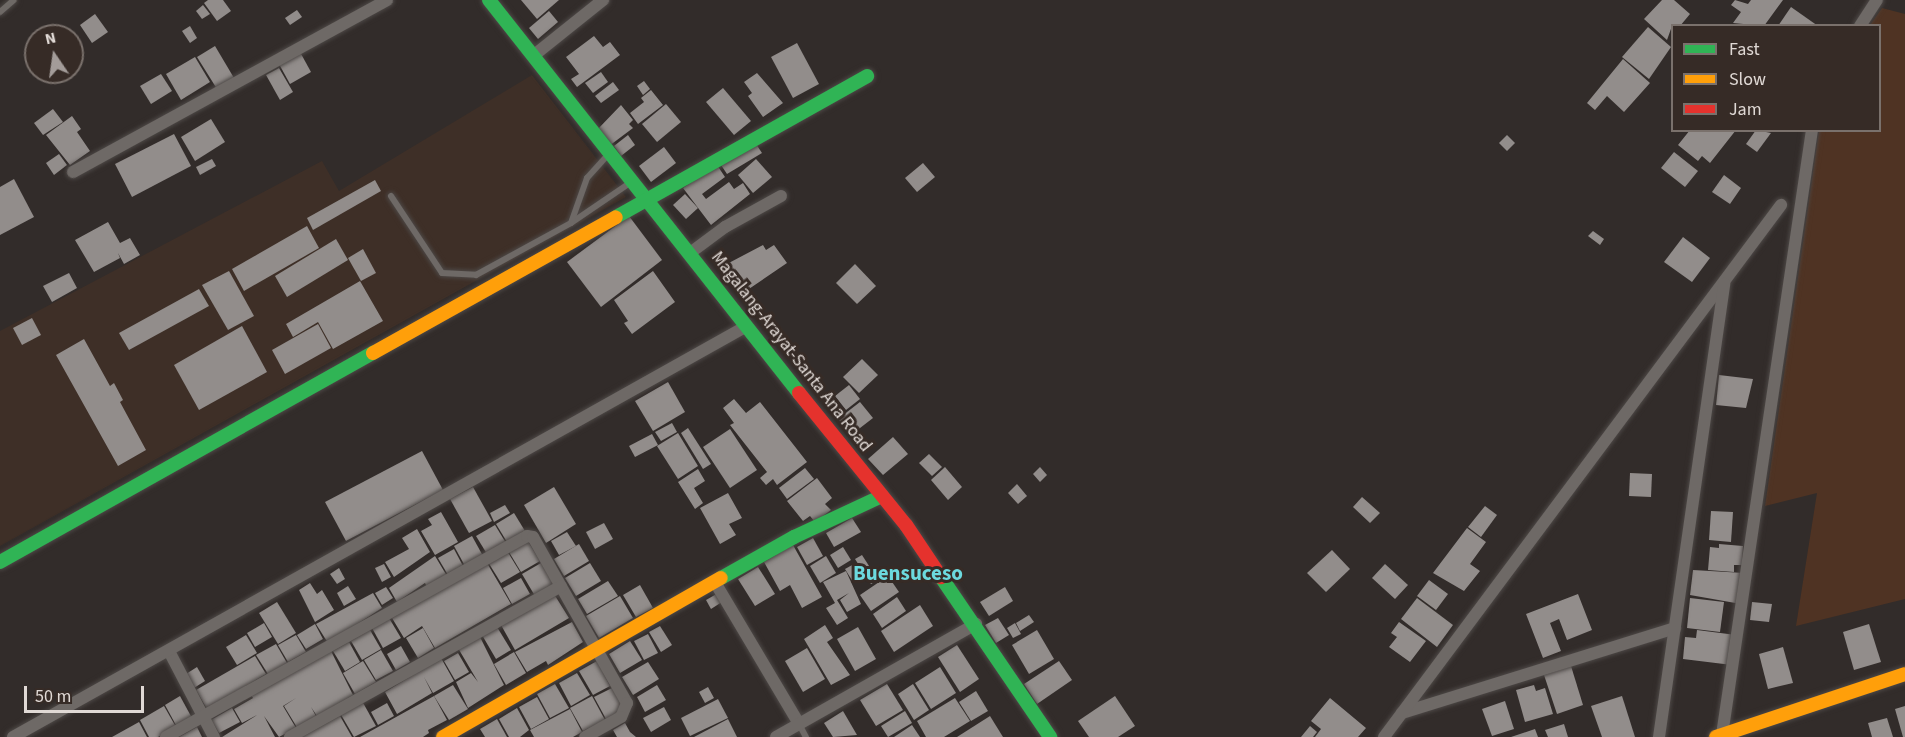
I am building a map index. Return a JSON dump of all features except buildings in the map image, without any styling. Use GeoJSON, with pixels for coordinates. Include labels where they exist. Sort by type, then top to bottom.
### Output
{"type":"FeatureCollection","features":[{"type":"Feature","properties":{"kind":"street"},"geometry":{"type":"LineString","coordinates":[[73,172],[387,0]]}},
{"type":"Feature","properties":{"kind":"street","name":"Magalang-Arayat-Santa Ana Road"},"geometry":{"type":"LineString","coordinates":[[489,0],[630,183],[690,253],[882,496],[976,624],[1050,737]]}},
{"type":"Feature","properties":{"kind":"street"},"geometry":{"type":"LineString","coordinates":[[533,56],[603,0]]}},
{"type":"Feature","properties":{"kind":"street"},"geometry":{"type":"LineString","coordinates":[[1861,24],[1877,0]]}},
{"type":"Feature","properties":{"kind":"street"},"geometry":{"type":"LineString","coordinates":[[0,562],[867,76]]}},
{"type":"Feature","properties":{"kind":"street"},"geometry":{"type":"LineString","coordinates":[[1812,132],[1719,736],[1905,674]]}},
{"type":"Feature","properties":{"kind":"street"},"geometry":{"type":"LineString","coordinates":[[690,253],[725,226],[781,196]]}},
{"type":"Feature","properties":{"kind":"street"},"geometry":{"type":"LineString","coordinates":[[1384,737],[1781,205]]}},
{"type":"Feature","properties":{"kind":"street"},"geometry":{"type":"LineString","coordinates":[[1659,737],[1724,282]]}},
{"type":"Feature","properties":{"kind":"street"},"geometry":{"type":"LineString","coordinates":[[13,737],[170,653],[747,326]]}},
{"type":"Feature","properties":{"kind":"street"},"geometry":{"type":"LineString","coordinates":[[444,737],[598,652],[794,537],[882,496]]}},
{"type":"Feature","properties":{"kind":"street"},"geometry":{"type":"LineString","coordinates":[[166,737],[518,539],[533,537],[627,704],[627,711],[585,737]]}},
{"type":"Feature","properties":{"kind":"street"},"geometry":{"type":"LineString","coordinates":[[716,584],[799,724]]}},
{"type":"Feature","properties":{"kind":"street"},"geometry":{"type":"LineString","coordinates":[[290,737],[561,586]]}},
{"type":"Feature","properties":{"kind":"street"},"geometry":{"type":"LineString","coordinates":[[776,737],[976,624]]}},
{"type":"Feature","properties":{"kind":"street"},"geometry":{"type":"LineString","coordinates":[[1402,714],[1674,628]]}},
{"type":"Feature","properties":{"kind":"street"},"geometry":{"type":"LineString","coordinates":[[170,653],[214,737]]}},
{"type":"Feature","properties":{"kind":"lane"},"geometry":{"type":"LineString","coordinates":[[0,12],[14,0]]}},
{"type":"Feature","properties":{"kind":"lane"},"geometry":{"type":"LineString","coordinates":[[571,223],[587,178],[608,154]]}},
{"type":"Feature","properties":{"kind":"lane"},"geometry":{"type":"LineString","coordinates":[[391,196],[442,273],[484,273],[571,223],[630,183]]}},
{"type":"Feature","properties":{"kind":"lane"},"geometry":{"type":"LineString","coordinates":[[799,724],[806,737]]}},
{"type":"Feature","properties":{"kind":"shaded area"},"geometry":{"type":"Polygon","coordinates":[[[1882,8],[1905,14],[1905,599],[1796,626],[1817,493],[1765,506],[1819,132],[1881,132],[1881,24],[1871,24],[1882,8]]]}},
{"type":"Feature","properties":{"kind":"shaded area"},"geometry":{"type":"Polygon","coordinates":[[[532,75],[626,197],[0,546],[0,331],[322,161],[339,191],[532,75]]]}},
{"type":"Feature","properties":{"kind":"traffic: fast"},"geometry":{"type":"LineString","coordinates":[[489,0],[799,393]]}},
{"type":"Feature","properties":{"kind":"traffic: fast"},"geometry":{"type":"LineString","coordinates":[[616,217],[867,76]]}},
{"type":"Feature","properties":{"kind":"traffic: fast"},"geometry":{"type":"LineString","coordinates":[[0,562],[373,353]]}},
{"type":"Feature","properties":{"kind":"traffic: fast"},"geometry":{"type":"LineString","coordinates":[[721,578],[794,537],[882,496]]}},
{"type":"Feature","properties":{"kind":"traffic: fast"},"geometry":{"type":"LineString","coordinates":[[941,577],[1050,737]]}},
{"type":"Feature","properties":{"kind":"traffic: slow"},"geometry":{"type":"LineString","coordinates":[[373,353],[616,217]]}},
{"type":"Feature","properties":{"kind":"traffic: slow"},"geometry":{"type":"LineString","coordinates":[[443,737],[721,578]]}},
{"type":"Feature","properties":{"kind":"traffic: slow"},"geometry":{"type":"LineString","coordinates":[[1716,737],[1905,674]]}},
{"type":"Feature","properties":{"kind":"traffic: jam"},"geometry":{"type":"LineString","coordinates":[[799,393],[906,525],[941,577]]}},
{"type":"Feature","properties":{"kind":"district","name":"Buensuceso"},"geometry":{"type":"Point","coordinates":[908,573]}}]}
